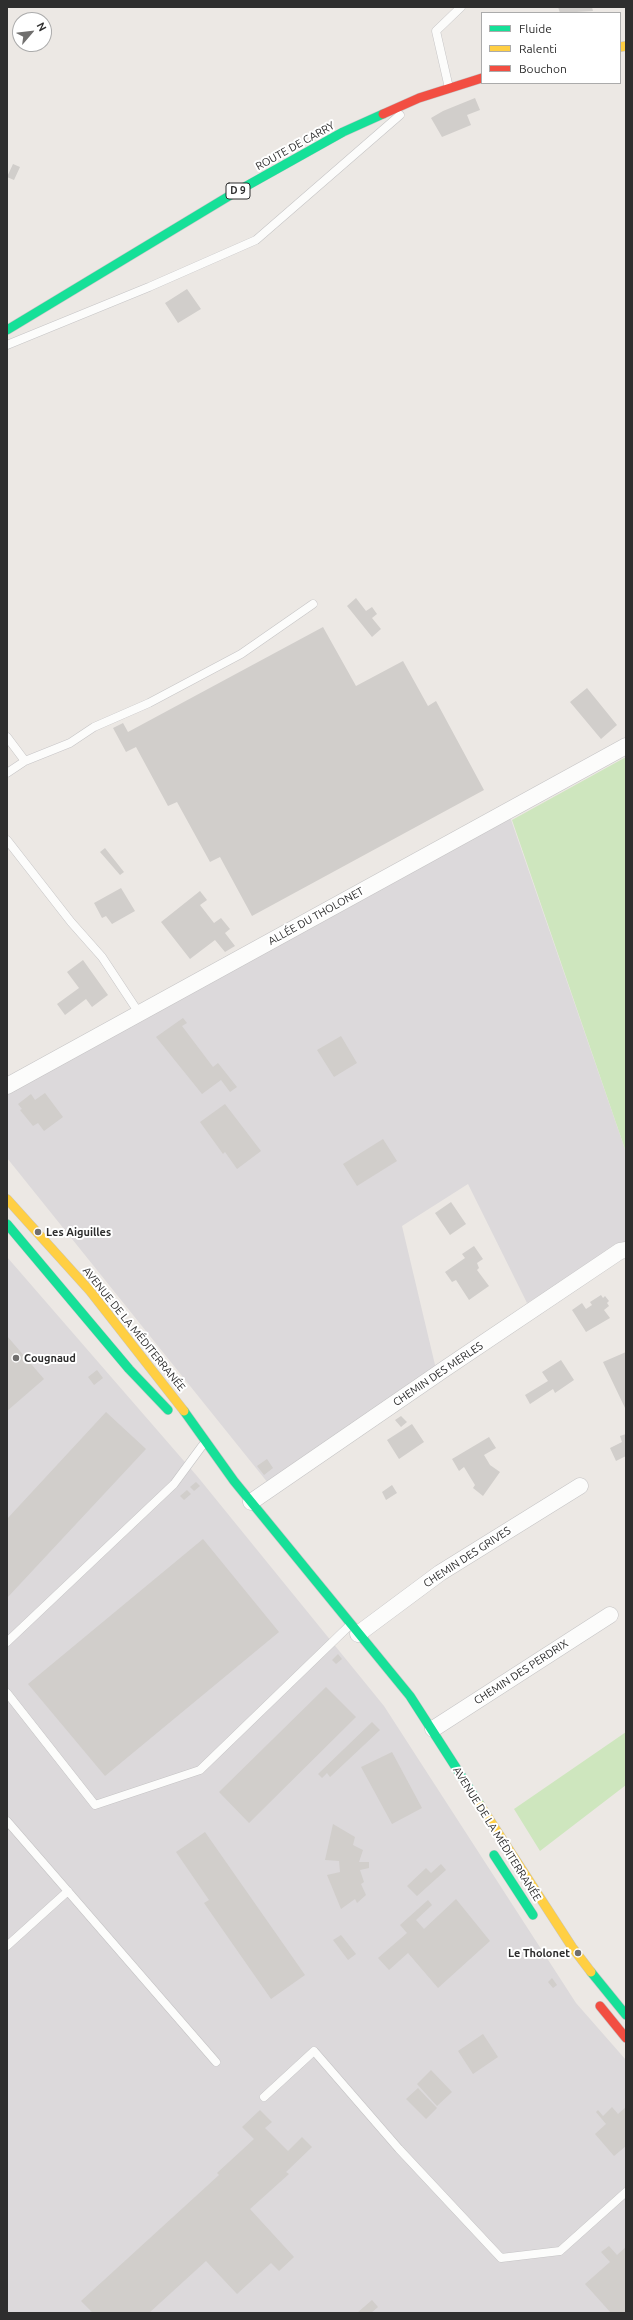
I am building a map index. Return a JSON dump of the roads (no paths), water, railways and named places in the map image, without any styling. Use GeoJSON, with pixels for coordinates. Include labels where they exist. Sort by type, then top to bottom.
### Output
{"type":"FeatureCollection","features":[{"type":"Feature","properties":{"kind":"main road","name":"ROUTE DE CARRY"},"geometry":{"type":"LineString","coordinates":[[7,330],[234,193],[343,132],[419,98],[481,78]]}},
{"type":"Feature","properties":{"kind":"main road","name":"AVENUE DE LA MÉDITERRANÉE"},"geometry":{"type":"LineString","coordinates":[[7,1199],[90,1291],[178,1403],[234,1481],[354,1630],[410,1696],[433,1729],[572,1947],[606,1992],[626,2015]]}},
{"type":"Feature","properties":{"kind":"main road","name":"AVENUE DE LA MÉDITERRANÉE"},"geometry":{"type":"LineString","coordinates":[[7,1224],[129,1369],[234,1481]]}},
{"type":"Feature","properties":{"kind":"main road","name":"AVENUE DE LA MÉDITERRANÉE"},"geometry":{"type":"LineString","coordinates":[[354,1630],[395,1692]]}},
{"type":"Feature","properties":{"kind":"main road","name":"AVENUE DE LA MÉDITERRANÉE"},"geometry":{"type":"LineString","coordinates":[[488,1845],[539,1924]]}},
{"type":"Feature","properties":{"kind":"main road"},"geometry":{"type":"LineString","coordinates":[[595,2000],[626,2038]]}},
{"type":"Feature","properties":{"kind":"street","name":"ALLÉE DU THOLONET"},"geometry":{"type":"LineString","coordinates":[[7,1086],[626,746]]}},
{"type":"Feature","properties":{"kind":"street","name":"CHEMIN DES MERLES"},"geometry":{"type":"LineString","coordinates":[[251,1502],[452,1363],[620,1251],[626,1250]]}},
{"type":"Feature","properties":{"kind":"street","name":"CHEMIN DES GRIVES"},"geometry":{"type":"LineString","coordinates":[[354,1630],[440,1573],[580,1486]]}},
{"type":"Feature","properties":{"kind":"street","name":"CHEMIN DES PERDRIX"},"geometry":{"type":"LineString","coordinates":[[433,1729],[610,1615]]}},
{"type":"Feature","properties":{"kind":"lane"},"geometry":{"type":"LineString","coordinates":[[449,88],[436,31],[461,7]]}},
{"type":"Feature","properties":{"kind":"lane"},"geometry":{"type":"LineString","coordinates":[[7,345],[150,287],[256,240],[337,172],[419,98]]}},
{"type":"Feature","properties":{"kind":"lane"},"geometry":{"type":"LineString","coordinates":[[7,774],[25,761],[70,743],[94,726],[149,703],[241,654],[313,604]]}},
{"type":"Feature","properties":{"kind":"lane"},"geometry":{"type":"LineString","coordinates":[[7,737],[25,761]]}},
{"type":"Feature","properties":{"kind":"lane"},"geometry":{"type":"LineString","coordinates":[[7,840],[71,922],[102,957],[139,1013]]}},
{"type":"Feature","properties":{"kind":"lane"},"geometry":{"type":"LineString","coordinates":[[7,1642],[174,1484],[202,1446]]}},
{"type":"Feature","properties":{"kind":"lane"},"geometry":{"type":"LineString","coordinates":[[7,1693],[95,1804],[200,1770],[354,1630]]}},
{"type":"Feature","properties":{"kind":"lane"},"geometry":{"type":"LineString","coordinates":[[8,1825],[68,1891],[216,2062]]}},
{"type":"Feature","properties":{"kind":"lane"},"geometry":{"type":"LineString","coordinates":[[7,1946],[68,1891]]}},
{"type":"Feature","properties":{"kind":"lane"},"geometry":{"type":"LineString","coordinates":[[264,2097],[314,2051],[399,2149],[501,2258],[560,2251],[626,2192]]}},
{"type":"Feature","properties":{"kind":"place","name":"Les Aiguilles"},"geometry":{"type":"Point","coordinates":[38,1232]}},
{"type":"Feature","properties":{"kind":"place","name":"Cougnaud"},"geometry":{"type":"Point","coordinates":[16,1358]}},
{"type":"Feature","properties":{"kind":"place","name":"Le Tholonet"},"geometry":{"type":"Point","coordinates":[578,1953]}}]}
